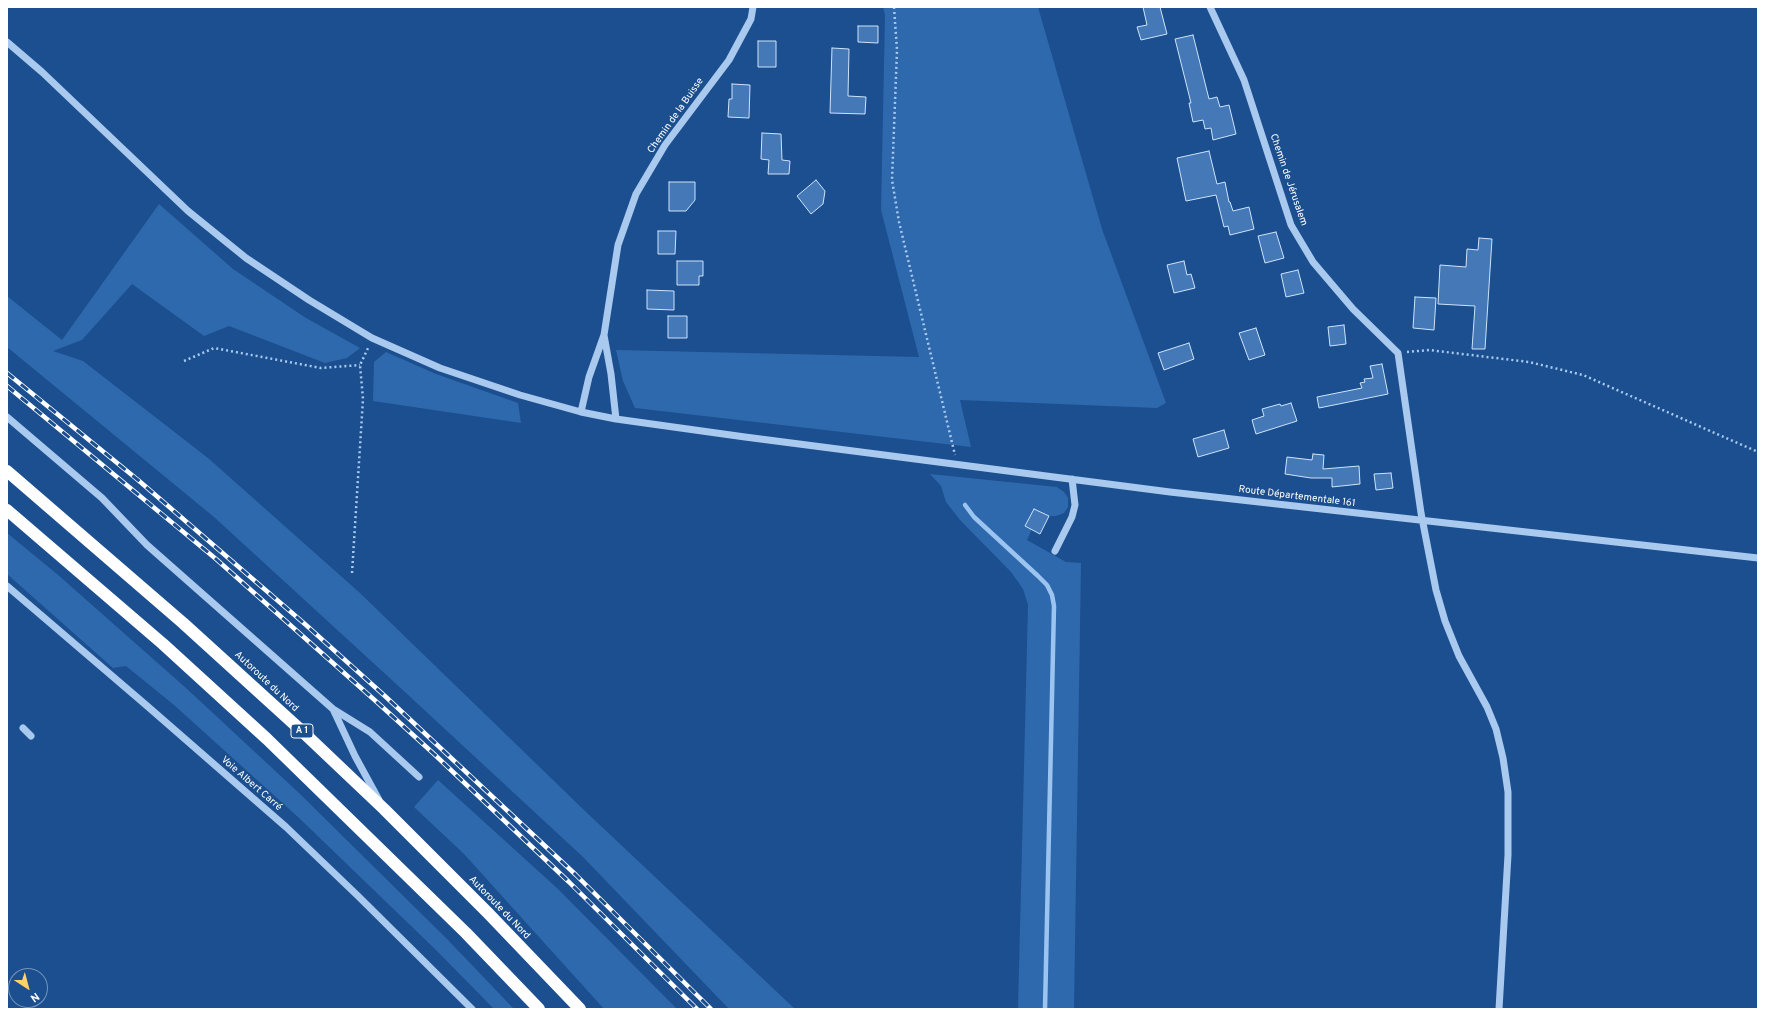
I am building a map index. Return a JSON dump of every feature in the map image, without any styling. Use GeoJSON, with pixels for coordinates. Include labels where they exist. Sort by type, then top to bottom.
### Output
{"type":"FeatureCollection","features":[{"type":"Feature","properties":{"kind":"highway","name":"Autoroute du Nord"},"geometry":{"type":"LineString","coordinates":[[7,471],[184,623],[298,727],[384,809],[488,913],[580,1009]]}},
{"type":"Feature","properties":{"kind":"highway"},"geometry":{"type":"LineString","coordinates":[[7,510],[162,644],[267,739],[460,928],[539,1009]]}},
{"type":"Feature","properties":{"kind":"street","name":"Chemin de la Buisse"},"geometry":{"type":"LineString","coordinates":[[582,412],[589,377],[604,335],[618,245],[636,194],[665,145],[729,60],[751,18],[753,7]]}},
{"type":"Feature","properties":{"kind":"street","name":"Chemin de Jérusalem"},"geometry":{"type":"LineString","coordinates":[[1210,7],[1244,80],[1291,225],[1313,262],[1353,309],[1398,352]]}},
{"type":"Feature","properties":{"kind":"street","name":"Route Départementale 161"},"geometry":{"type":"LineString","coordinates":[[7,42],[42,72],[188,211],[241,253],[309,300],[372,338],[472,380],[520,395],[582,412],[616,418],[957,464],[1170,492],[1758,558]]}},
{"type":"Feature","properties":{"kind":"street","name":"Chemin de la Buisse"},"geometry":{"type":"LineString","coordinates":[[604,335],[611,374],[616,418]]}},
{"type":"Feature","properties":{"kind":"street"},"geometry":{"type":"LineString","coordinates":[[1398,352],[1422,521],[1431,568],[1445,621],[1459,656],[1487,707],[1496,729],[1503,758],[1508,792],[1508,856],[1499,1009]]}},
{"type":"Feature","properties":{"kind":"street"},"geometry":{"type":"LineString","coordinates":[[7,417],[102,498],[147,545],[231,617],[333,709],[370,732],[418,777]]}},
{"type":"Feature","properties":{"kind":"street"},"geometry":{"type":"LineString","coordinates":[[1054,551],[1074,511],[1075,505],[1072,479]]}},
{"type":"Feature","properties":{"kind":"street","name":"Voie Albert Carré"},"geometry":{"type":"LineString","coordinates":[[7,586],[286,828],[358,896],[472,1009]]}},
{"type":"Feature","properties":{"kind":"street"},"geometry":{"type":"LineString","coordinates":[[333,709],[355,756],[384,809]]}},
{"type":"Feature","properties":{"kind":"street"},"geometry":{"type":"LineString","coordinates":[[24,728],[31,736]]}},
{"type":"Feature","properties":{"kind":"path"},"geometry":{"type":"LineString","coordinates":[[894,7],[897,50],[892,180],[899,222],[957,464]]}},
{"type":"Feature","properties":{"kind":"path"},"geometry":{"type":"LineString","coordinates":[[352,573],[363,399],[360,365],[372,338]]}},
{"type":"Feature","properties":{"kind":"path"},"geometry":{"type":"LineString","coordinates":[[184,361],[214,348],[321,368],[360,365]]}},
{"type":"Feature","properties":{"kind":"path"},"geometry":{"type":"LineString","coordinates":[[1398,352],[1437,351],[1529,362],[1583,375],[1758,452]]}},
{"type":"Feature","properties":{"kind":"shaded area"},"geometry":{"type":"Polygon","coordinates":[[[883,7],[1038,7],[1102,229],[1166,403],[1157,408],[960,400],[971,447],[635,408],[623,381],[616,350],[919,357],[881,210],[885,15],[883,7]]]}},
{"type":"Feature","properties":{"kind":"shaded area"},"geometry":{"type":"Polygon","coordinates":[[[159,204],[233,269],[306,318],[360,348],[347,358],[325,363],[229,326],[204,336],[132,284],[82,340],[53,351],[83,361],[208,458],[360,593],[584,810],[795,1009],[729,1009],[583,857],[406,693],[214,517],[7,347],[7,296],[62,340],[159,204]]]}},
{"type":"Feature","properties":{"kind":"shaded area"},"geometry":{"type":"Polygon","coordinates":[[[386,352],[436,374],[518,403],[521,423],[373,401],[374,362],[386,352]]]}},
{"type":"Feature","properties":{"kind":"shaded area"},"geometry":{"type":"Polygon","coordinates":[[[930,474],[1057,487],[1064,492],[1068,498],[1068,507],[1064,513],[1056,516],[1049,516],[1034,509],[1026,526],[1032,529],[1027,540],[1066,562],[1081,563],[1074,1009],[1018,1009],[1028,605],[1023,589],[1011,572],[960,520],[946,502],[941,486],[930,474]]]}},
{"type":"Feature","properties":{"kind":"shaded area"},"geometry":{"type":"Polygon","coordinates":[[[7,533],[57,574],[186,688],[299,793],[447,939],[514,1009],[494,1009],[436,950],[298,817],[174,705],[126,666],[113,668],[7,574],[7,533]]]}},
{"type":"Feature","properties":{"kind":"shaded area"},"geometry":{"type":"Polygon","coordinates":[[[438,780],[558,889],[677,1009],[604,1009],[464,854],[414,807],[438,780]]]}},
{"type":"Feature","properties":{"kind":"building"},"geometry":{"type":"Polygon","coordinates":[[[1143,7],[1160,7],[1167,34],[1141,40],[1137,27],[1147,25],[1143,7]]]}},
{"type":"Feature","properties":{"kind":"building"},"geometry":{"type":"Polygon","coordinates":[[[858,26],[878,26],[878,43],[858,42],[858,26]]]}},
{"type":"Feature","properties":{"kind":"building"},"geometry":{"type":"Polygon","coordinates":[[[1193,35],[1209,99],[1217,97],[1220,107],[1229,105],[1236,134],[1213,140],[1211,128],[1205,129],[1203,120],[1193,122],[1189,103],[1191,103],[1175,39],[1193,35]]]}},
{"type":"Feature","properties":{"kind":"building"},"geometry":{"type":"Polygon","coordinates":[[[758,41],[776,41],[776,67],[758,67],[758,41]]]}},
{"type":"Feature","properties":{"kind":"building"},"geometry":{"type":"Polygon","coordinates":[[[832,48],[849,49],[848,96],[866,97],[865,114],[830,113],[832,48]]]}},
{"type":"Feature","properties":{"kind":"building"},"geometry":{"type":"Polygon","coordinates":[[[732,84],[750,85],[749,118],[728,117],[729,99],[732,99],[732,84]]]}},
{"type":"Feature","properties":{"kind":"building"},"geometry":{"type":"Polygon","coordinates":[[[762,133],[781,134],[782,160],[790,161],[789,174],[768,174],[769,160],[761,159],[762,133]]]}},
{"type":"Feature","properties":{"kind":"building"},"geometry":{"type":"Polygon","coordinates":[[[1209,151],[1217,184],[1225,182],[1229,202],[1233,211],[1249,207],[1254,229],[1230,235],[1228,226],[1224,227],[1216,195],[1186,201],[1177,158],[1209,151]]]}},
{"type":"Feature","properties":{"kind":"building"},"geometry":{"type":"Polygon","coordinates":[[[816,180],[825,191],[823,204],[811,214],[797,196],[816,180]]]}},
{"type":"Feature","properties":{"kind":"building"},"geometry":{"type":"Polygon","coordinates":[[[669,182],[695,182],[695,200],[686,211],[669,211],[669,182]]]}},
{"type":"Feature","properties":{"kind":"building"},"geometry":{"type":"Polygon","coordinates":[[[658,231],[676,231],[675,254],[658,254],[658,231]]]}},
{"type":"Feature","properties":{"kind":"building"},"geometry":{"type":"Polygon","coordinates":[[[1276,232],[1284,258],[1265,263],[1258,236],[1276,232]]]}},
{"type":"Feature","properties":{"kind":"building"},"geometry":{"type":"Polygon","coordinates":[[[1479,238],[1492,239],[1485,349],[1472,349],[1475,306],[1438,304],[1440,265],[1466,267],[1467,249],[1478,250],[1479,238]]]}},
{"type":"Feature","properties":{"kind":"building"},"geometry":{"type":"Polygon","coordinates":[[[677,261],[703,261],[703,276],[699,276],[699,285],[677,285],[677,261]]]}},
{"type":"Feature","properties":{"kind":"building"},"geometry":{"type":"Polygon","coordinates":[[[1184,261],[1187,275],[1191,274],[1195,288],[1174,293],[1167,265],[1184,261]]]}},
{"type":"Feature","properties":{"kind":"building"},"geometry":{"type":"Polygon","coordinates":[[[1298,270],[1304,293],[1286,297],[1281,274],[1298,270]]]}},
{"type":"Feature","properties":{"kind":"building"},"geometry":{"type":"Polygon","coordinates":[[[647,290],[674,291],[674,310],[647,309],[647,290]]]}},
{"type":"Feature","properties":{"kind":"building"},"geometry":{"type":"Polygon","coordinates":[[[1415,297],[1436,298],[1434,330],[1413,328],[1415,297]]]}},
{"type":"Feature","properties":{"kind":"building"},"geometry":{"type":"Polygon","coordinates":[[[668,316],[687,316],[687,338],[668,338],[668,316]]]}},
{"type":"Feature","properties":{"kind":"building"},"geometry":{"type":"Polygon","coordinates":[[[1344,325],[1346,344],[1330,346],[1328,327],[1344,325]]]}},
{"type":"Feature","properties":{"kind":"building"},"geometry":{"type":"Polygon","coordinates":[[[1256,328],[1265,355],[1249,360],[1239,333],[1256,328]]]}},
{"type":"Feature","properties":{"kind":"building"},"geometry":{"type":"Polygon","coordinates":[[[1189,343],[1194,359],[1164,370],[1158,353],[1189,343]]]}},
{"type":"Feature","properties":{"kind":"building"},"geometry":{"type":"Polygon","coordinates":[[[1382,364],[1388,394],[1319,408],[1317,397],[1362,388],[1360,383],[1365,382],[1364,379],[1373,378],[1370,366],[1382,364]]]}},
{"type":"Feature","properties":{"kind":"building"},"geometry":{"type":"Polygon","coordinates":[[[1291,403],[1297,421],[1256,434],[1252,420],[1264,416],[1262,409],[1280,404],[1281,406],[1291,403]]]}},
{"type":"Feature","properties":{"kind":"building"},"geometry":{"type":"Polygon","coordinates":[[[1224,430],[1229,448],[1198,457],[1193,439],[1224,430]]]}},
{"type":"Feature","properties":{"kind":"building"},"geometry":{"type":"Polygon","coordinates":[[[1313,454],[1324,455],[1323,469],[1359,466],[1360,484],[1332,487],[1332,478],[1311,478],[1285,474],[1287,457],[1312,460],[1313,454]]]}},
{"type":"Feature","properties":{"kind":"building"},"geometry":{"type":"Polygon","coordinates":[[[1391,473],[1393,488],[1376,490],[1374,474],[1391,473]]]}},
{"type":"Feature","properties":{"kind":"building"},"geometry":{"type":"Polygon","coordinates":[[[1034,509],[1049,516],[1040,534],[1025,526],[1034,509]]]}},
{"type":"Feature","properties":{"kind":"waterway"},"geometry":{"type":"LineString","coordinates":[[965,505],[974,517],[1047,585],[1052,595],[1054,606],[1045,1009]]}},
{"type":"Feature","properties":{"kind":"railway"},"geometry":{"type":"LineString","coordinates":[[7,373],[138,480],[306,625],[386,697],[576,875],[711,1009]]}},
{"type":"Feature","properties":{"kind":"railway"},"geometry":{"type":"LineString","coordinates":[[7,386],[216,559],[379,704],[569,882],[697,1009]]}}]}
